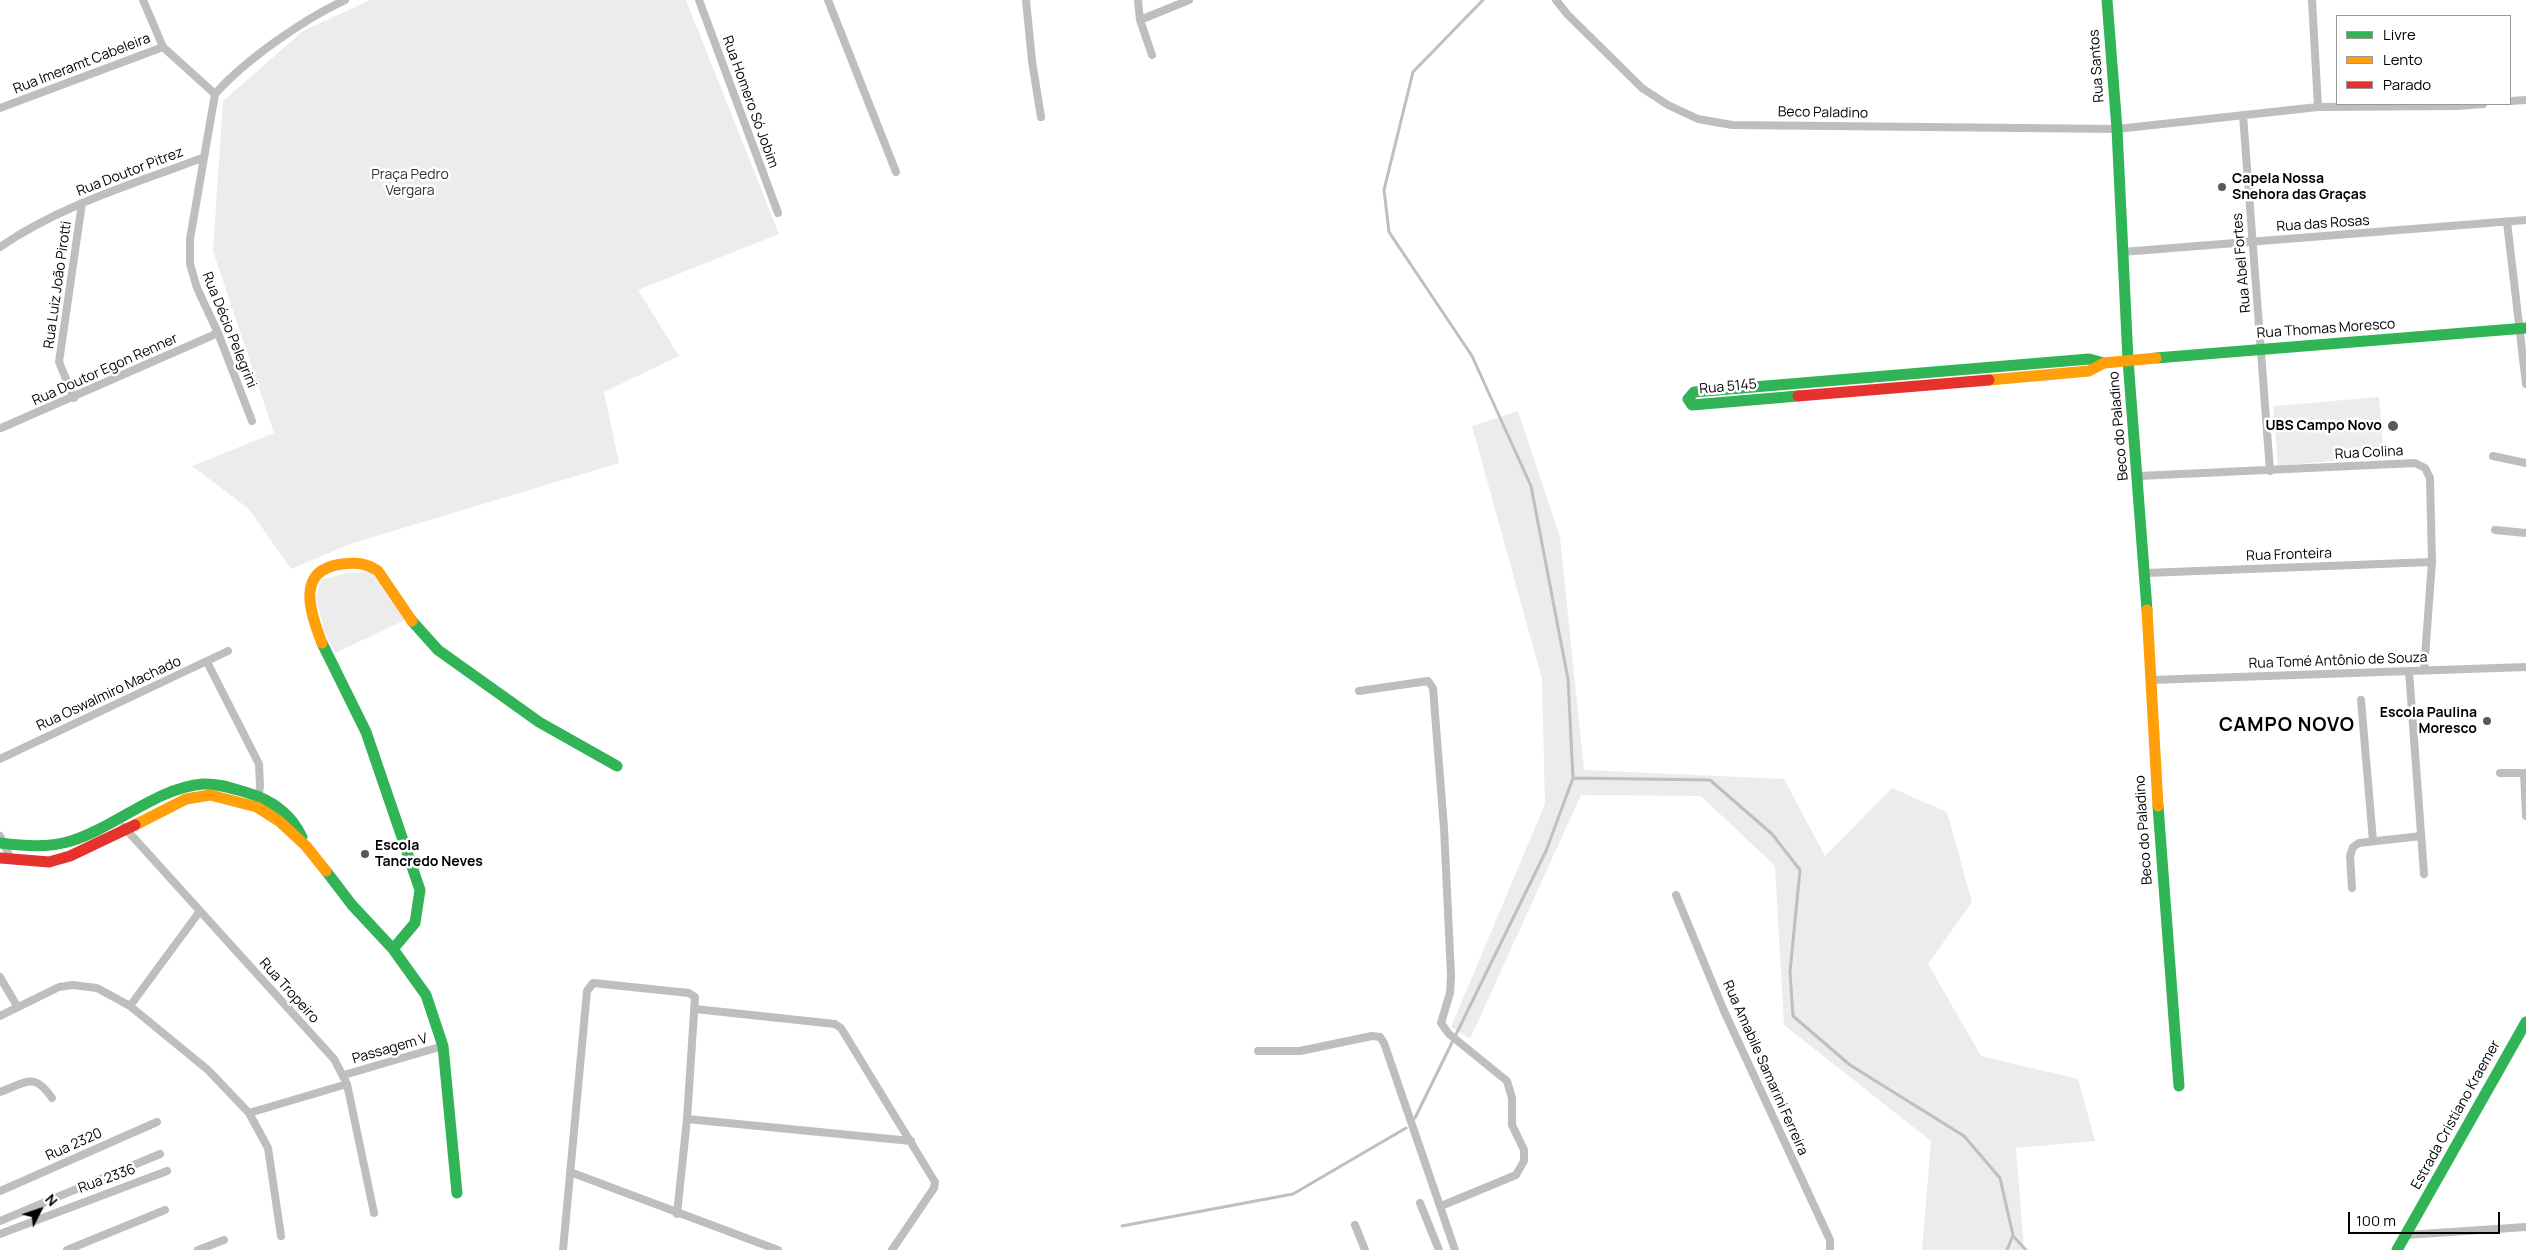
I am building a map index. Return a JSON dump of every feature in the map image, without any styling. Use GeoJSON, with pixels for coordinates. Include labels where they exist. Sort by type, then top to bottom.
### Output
{"type":"FeatureCollection","features":[{"type":"Feature","properties":{"kind":"street"},"geometry":{"type":"LineString","coordinates":[[143,0],[163,47]]}},
{"type":"Feature","properties":{"kind":"street"},"geometry":{"type":"LineString","coordinates":[[215,94],[230,78],[318,13],[345,0]]}},
{"type":"Feature","properties":{"kind":"street","name":"Rua Homero Só Jobim"},"geometry":{"type":"LineString","coordinates":[[699,0],[778,213]]}},
{"type":"Feature","properties":{"kind":"street"},"geometry":{"type":"LineString","coordinates":[[828,0],[896,172]]}},
{"type":"Feature","properties":{"kind":"street"},"geometry":{"type":"LineString","coordinates":[[1026,0],[1032,60],[1041,117]]}},
{"type":"Feature","properties":{"kind":"street"},"geometry":{"type":"LineString","coordinates":[[1138,0],[1140,20],[1152,55]]}},
{"type":"Feature","properties":{"kind":"street"},"geometry":{"type":"LineString","coordinates":[[1140,20],[1189,0]]}},
{"type":"Feature","properties":{"kind":"street","name":"Beco Paladino"},"geometry":{"type":"LineString","coordinates":[[1556,0],[1567,14],[1642,88],[1668,105],[1698,119],[1732,125],[2117,129]]}},
{"type":"Feature","properties":{"kind":"street","name":"Rua Santos"},"geometry":{"type":"LineString","coordinates":[[2107,0],[2117,129]]}},
{"type":"Feature","properties":{"kind":"street"},"geometry":{"type":"LineString","coordinates":[[2312,0],[2318,107]]}},
{"type":"Feature","properties":{"kind":"street","name":"Rua Imeramt Cabeleira"},"geometry":{"type":"LineString","coordinates":[[0,108],[163,47],[215,94]]}},
{"type":"Feature","properties":{"kind":"street","name":"Rua Doutor Pitrez"},"geometry":{"type":"LineString","coordinates":[[0,247],[30,227],[82,203],[202,158],[215,94]]}},
{"type":"Feature","properties":{"kind":"street"},"geometry":{"type":"LineString","coordinates":[[2511,101],[2526,100]]}},
{"type":"Feature","properties":{"kind":"street"},"geometry":{"type":"LineString","coordinates":[[2117,129],[2318,107],[2470,105]]}},
{"type":"Feature","properties":{"kind":"street","name":"Rua Abel Fortes"},"geometry":{"type":"LineString","coordinates":[[2243,115],[2270,471]]}},
{"type":"Feature","properties":{"kind":"street","name":"Beco do Paladino"},"geometry":{"type":"LineString","coordinates":[[2117,129],[2128,360],[2146,573],[2154,756],[2179,1086]]}},
{"type":"Feature","properties":{"kind":"street","name":"Rua Décio Pelegrini"},"geometry":{"type":"LineString","coordinates":[[202,158],[190,239],[190,264],[252,420]]}},
{"type":"Feature","properties":{"kind":"street","name":"Rua Luiz João Pirotti"},"geometry":{"type":"LineString","coordinates":[[74,398],[60,360],[82,203]]}},
{"type":"Feature","properties":{"kind":"street","name":"Rua das Rosas"},"geometry":{"type":"LineString","coordinates":[[2122,252],[2526,220]]}},
{"type":"Feature","properties":{"kind":"street"},"geometry":{"type":"LineString","coordinates":[[2507,222],[2522,329],[2526,384]]}},
{"type":"Feature","properties":{"kind":"street","name":"Rua Thomas Moresco"},"geometry":{"type":"LineString","coordinates":[[2128,360],[2522,329]]}},
{"type":"Feature","properties":{"kind":"street","name":"Rua Doutor Egon Renner"},"geometry":{"type":"LineString","coordinates":[[2,428],[74,398],[218,333]]}},
{"type":"Feature","properties":{"kind":"street","name":"Rua 5145"},"geometry":{"type":"LineString","coordinates":[[1860,385],[1694,392],[1688,399],[1692,405],[1860,385],[1963,376],[2089,359],[2104,363],[2128,360]]}},
{"type":"Feature","properties":{"kind":"street"},"geometry":{"type":"LineString","coordinates":[[2494,456],[2526,463]]}},
{"type":"Feature","properties":{"kind":"street","name":"Rua Colina"},"geometry":{"type":"LineString","coordinates":[[2139,476],[2415,463],[2425,468],[2430,478],[2432,562],[2424,670]]}},
{"type":"Feature","properties":{"kind":"street"},"geometry":{"type":"LineString","coordinates":[[2495,530],[2526,533]]}},
{"type":"Feature","properties":{"kind":"street"},"geometry":{"type":"LineString","coordinates":[[393,950],[410,932],[419,915],[420,890],[366,731],[319,636],[310,595],[312,578],[318,570],[327,566],[357,561],[368,564],[378,570],[417,629],[438,650],[539,722],[617,766]]}},
{"type":"Feature","properties":{"kind":"street","name":"Rua Fronteira"},"geometry":{"type":"LineString","coordinates":[[2146,573],[2432,562]]}},
{"type":"Feature","properties":{"kind":"street","name":"Rua Oswalmiro Machado"},"geometry":{"type":"LineString","coordinates":[[0,759],[228,651]]}},
{"type":"Feature","properties":{"kind":"street"},"geometry":{"type":"LineString","coordinates":[[207,662],[259,764],[258,801]]}},
{"type":"Feature","properties":{"kind":"street","name":"Rua Tomé Antônio de Souza"},"geometry":{"type":"LineString","coordinates":[[2151,680],[2526,667]]}},
{"type":"Feature","properties":{"kind":"street"},"geometry":{"type":"LineString","coordinates":[[2409,671],[2424,874]]}},
{"type":"Feature","properties":{"kind":"street"},"geometry":{"type":"LineString","coordinates":[[1359,691],[1428,682],[1433,688],[1444,828],[1451,975],[1450,993],[1441,1024],[1449,1034],[1507,1081],[1512,1098],[1512,1125],[1524,1150],[1524,1161],[1516,1175],[1441,1206]]}},
{"type":"Feature","properties":{"kind":"street"},"geometry":{"type":"LineString","coordinates":[[2361,700],[2373,842]]}},
{"type":"Feature","properties":{"kind":"street"},"geometry":{"type":"LineString","coordinates":[[2500,773],[2525,773],[2526,816]]}},
{"type":"Feature","properties":{"kind":"street"},"geometry":{"type":"LineString","coordinates":[[258,801],[210,795],[186,799],[70,856],[49,862],[6,858],[1,841],[48,847],[74,840],[173,793],[197,785],[212,785],[258,801],[306,846],[352,905],[393,950],[426,995],[444,1046],[457,1194]]}},
{"type":"Feature","properties":{"kind":"street","name":"Rua Tropeiro"},"geometry":{"type":"LineString","coordinates":[[118,820],[334,1059],[347,1084],[374,1213]]}},
{"type":"Feature","properties":{"kind":"street"},"geometry":{"type":"LineString","coordinates":[[2352,888],[2350,856],[2353,847],[2359,843],[2421,836]]}},
{"type":"Feature","properties":{"kind":"street","name":"Rua Amabile Samarini Ferreira"},"geometry":{"type":"LineString","coordinates":[[1676,895],[1724,1011],[1830,1240],[1830,1250]]}},
{"type":"Feature","properties":{"kind":"street"},"geometry":{"type":"LineString","coordinates":[[130,1006],[200,911]]}},
{"type":"Feature","properties":{"kind":"street"},"geometry":{"type":"LineString","coordinates":[[0,977],[17,1006]]}},
{"type":"Feature","properties":{"kind":"street"},"geometry":{"type":"LineString","coordinates":[[563,1250],[587,991],[590,984],[596,982],[689,993],[695,997],[696,1009],[687,1119],[677,1214]]}},
{"type":"Feature","properties":{"kind":"street"},"geometry":{"type":"LineString","coordinates":[[0,1016],[59,987],[73,984],[96,988],[130,1006],[208,1070],[249,1113],[268,1148],[281,1236]]}},
{"type":"Feature","properties":{"kind":"street"},"geometry":{"type":"LineString","coordinates":[[696,1009],[837,1024],[936,1184],[892,1250]]}},
{"type":"Feature","properties":{"kind":"street","name":"Estrada Cristiano Kraemer"},"geometry":{"type":"LineString","coordinates":[[2397,1250],[2526,1022]]}},
{"type":"Feature","properties":{"kind":"street"},"geometry":{"type":"LineString","coordinates":[[1258,1051],[1300,1051],[1372,1036],[1380,1037],[1384,1042],[1455,1250]]}},
{"type":"Feature","properties":{"kind":"street","name":"Passagem V"},"geometry":{"type":"LineString","coordinates":[[344,1075],[444,1046]]}},
{"type":"Feature","properties":{"kind":"street"},"geometry":{"type":"LineString","coordinates":[[0,1092],[36,1081],[42,1083],[52,1098]]}},
{"type":"Feature","properties":{"kind":"street"},"geometry":{"type":"LineString","coordinates":[[249,1113],[347,1084]]}},
{"type":"Feature","properties":{"kind":"street"},"geometry":{"type":"LineString","coordinates":[[687,1119],[910,1142]]}},
{"type":"Feature","properties":{"kind":"street","name":"Rua 2320"},"geometry":{"type":"LineString","coordinates":[[0,1191],[157,1122]]}},
{"type":"Feature","properties":{"kind":"street"},"geometry":{"type":"LineString","coordinates":[[0,1222],[160,1154]]}},
{"type":"Feature","properties":{"kind":"street","name":"Rua 2336"},"geometry":{"type":"LineString","coordinates":[[0,1234],[167,1171]]}},
{"type":"Feature","properties":{"kind":"street"},"geometry":{"type":"LineString","coordinates":[[570,1172],[677,1214],[778,1250]]}},
{"type":"Feature","properties":{"kind":"street"},"geometry":{"type":"LineString","coordinates":[[1420,1203],[1439,1250]]}},
{"type":"Feature","properties":{"kind":"street"},"geometry":{"type":"LineString","coordinates":[[68,1250],[165,1210]]}},
{"type":"Feature","properties":{"kind":"street"},"geometry":{"type":"LineString","coordinates":[[1355,1225],[1365,1250]]}},
{"type":"Feature","properties":{"kind":"street"},"geometry":{"type":"LineString","coordinates":[[2406,1235],[2526,1227]]}},
{"type":"Feature","properties":{"kind":"street"},"geometry":{"type":"LineString","coordinates":[[198,1250],[224,1240]]}},
{"type":"Feature","properties":{"kind":"green space","name":"Praça Pedro Vergara"},"geometry":{"type":"Polygon","coordinates":[[[370,0],[686,0],[779,234],[638,290],[679,356],[604,392],[619,463],[350,544],[291,569],[249,509],[192,466],[274,433],[213,251],[223,101],[303,31],[370,0]]]}},
{"type":"Feature","properties":{"kind":"green space"},"geometry":{"type":"Polygon","coordinates":[[[2379,397],[2384,456],[2278,466],[2273,406],[2379,397]]]}},
{"type":"Feature","properties":{"kind":"green space"},"geometry":{"type":"Polygon","coordinates":[[[1518,411],[1560,537],[1584,770],[1784,779],[1825,856],[1892,788],[1947,812],[1972,902],[1928,964],[1981,1056],[2078,1079],[2095,1141],[2016,1148],[2024,1250],[1922,1250],[1931,1141],[1784,1025],[1775,866],[1701,796],[1581,795],[1470,1039],[1451,1027],[1545,804],[1542,679],[1472,426],[1518,411]]]}},
{"type":"Feature","properties":{"kind":"green space"},"geometry":{"type":"Polygon","coordinates":[[[371,572],[405,620],[335,653],[325,633],[316,599],[321,580],[347,573],[371,572]]]}},
{"type":"Feature","properties":{"kind":"waterway"},"geometry":{"type":"LineString","coordinates":[[1415,1118],[1546,851],[1573,778],[1568,679],[1531,486],[1472,356],[1389,232],[1384,190],[1413,72],[1483,0]]}},
{"type":"Feature","properties":{"kind":"waterway"},"geometry":{"type":"LineString","coordinates":[[1573,778],[1710,780],[1772,834],[1800,870],[1790,972],[1793,1016],[1850,1065],[1964,1136],[2000,1178],[2013,1235],[2007,1250]]}},
{"type":"Feature","properties":{"kind":"waterway"},"geometry":{"type":"LineString","coordinates":[[1122,1226],[1293,1194],[1406,1128]]}},
{"type":"Feature","properties":{"kind":"waterway"},"geometry":{"type":"LineString","coordinates":[[2013,1236],[2026,1250]]}},
{"type":"Feature","properties":{"kind":"traffic: fast"},"geometry":{"type":"LineString","coordinates":[[2107,0],[2117,129],[2128,360],[2147,610]]}},
{"type":"Feature","properties":{"kind":"traffic: fast"},"geometry":{"type":"LineString","coordinates":[[2156,358],[2526,328]]}},
{"type":"Feature","properties":{"kind":"traffic: fast"},"geometry":{"type":"LineString","coordinates":[[1798,396],[1692,405],[1688,399],[1694,392],[2089,359],[2104,363]]}},
{"type":"Feature","properties":{"kind":"traffic: fast"},"geometry":{"type":"LineString","coordinates":[[412,621],[438,650],[539,722],[617,766]]}},
{"type":"Feature","properties":{"kind":"traffic: fast"},"geometry":{"type":"LineString","coordinates":[[322,643],[366,732],[420,890],[415,923],[393,949]]}},
{"type":"Feature","properties":{"kind":"traffic: fast"},"geometry":{"type":"LineString","coordinates":[[0,843],[45,846],[71,841],[104,827],[152,800],[186,787],[203,784],[214,784],[248,793],[273,804],[292,821],[302,837]]}},
{"type":"Feature","properties":{"kind":"traffic: fast"},"geometry":{"type":"LineString","coordinates":[[2158,806],[2179,1086]]}},
{"type":"Feature","properties":{"kind":"traffic: fast"},"geometry":{"type":"LineString","coordinates":[[326,871],[352,905],[393,949],[426,995],[443,1046],[457,1193]]}},
{"type":"Feature","properties":{"kind":"traffic: fast"},"geometry":{"type":"LineString","coordinates":[[2397,1250],[2526,1022]]}},
{"type":"Feature","properties":{"kind":"traffic: slow"},"geometry":{"type":"LineString","coordinates":[[1989,380],[2089,371],[2104,363],[2156,358]]}},
{"type":"Feature","properties":{"kind":"traffic: slow"},"geometry":{"type":"LineString","coordinates":[[322,643],[313,618],[310,594],[312,583],[317,575],[327,568],[342,564],[361,564],[378,571],[412,621]]}},
{"type":"Feature","properties":{"kind":"traffic: slow"},"geometry":{"type":"LineString","coordinates":[[2147,610],[2158,806]]}},
{"type":"Feature","properties":{"kind":"traffic: slow"},"geometry":{"type":"LineString","coordinates":[[135,825],[186,799],[210,795],[257,807],[279,821],[306,846],[326,871]]}},
{"type":"Feature","properties":{"kind":"traffic: jam"},"geometry":{"type":"LineString","coordinates":[[1798,396],[1989,380]]}},
{"type":"Feature","properties":{"kind":"traffic: jam"},"geometry":{"type":"LineString","coordinates":[[0,858],[49,862],[70,856],[135,825]]}},
{"type":"Feature","properties":{"kind":"place","name":"Capela Nossa Snehora das Graças"},"geometry":{"type":"Point","coordinates":[2222,187]}},
{"type":"Feature","properties":{"kind":"place","name":"UBS Campo Novo"},"geometry":{"type":"Point","coordinates":[2393,426]}},
{"type":"Feature","properties":{"kind":"place","name":"Escola Paulina Moresco"},"geometry":{"type":"Point","coordinates":[2487,721]}},
{"type":"Feature","properties":{"kind":"place","name":"Escola Tancredo Neves"},"geometry":{"type":"Point","coordinates":[365,854]}},
{"type":"Feature","properties":{"kind":"district","name":"CAMPO NOVO"},"geometry":{"type":"Point","coordinates":[2287,726]}}]}
